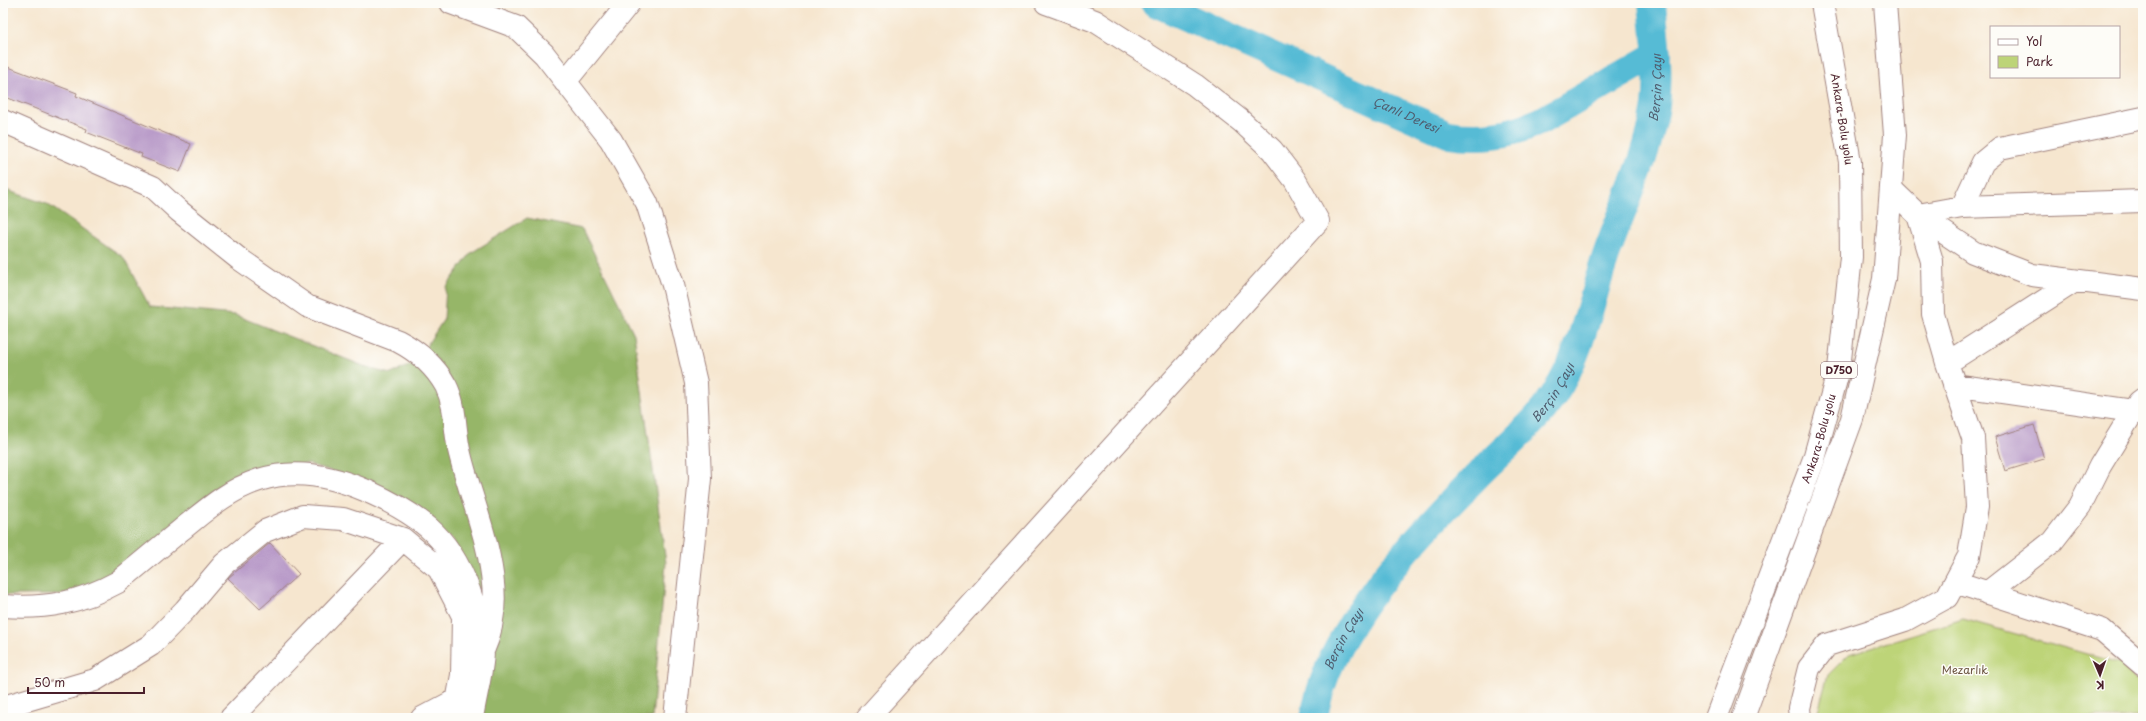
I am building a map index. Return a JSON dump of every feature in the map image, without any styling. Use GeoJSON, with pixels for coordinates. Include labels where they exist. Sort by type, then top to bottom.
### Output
{"type":"FeatureCollection","features":[{"type":"Feature","properties":{"kind":"main road"},"geometry":{"type":"LineString","coordinates":[[451,3],[516,26],[544,54],[611,140],[647,203],[673,285],[696,383],[700,479],[675,718]]}},
{"type":"Feature","properties":{"kind":"main road"},"geometry":{"type":"LineString","coordinates":[[565,82],[629,3]]}},
{"type":"Feature","properties":{"kind":"main road"},"geometry":{"type":"LineString","coordinates":[[867,718],[1318,221],[1295,180],[1277,156],[1241,121],[1195,86],[1095,21],[1046,3]]}},
{"type":"Feature","properties":{"kind":"main road","name":"Ankara-Bolu yolu"},"geometry":{"type":"LineString","coordinates":[[1716,718],[1814,459],[1839,369],[1850,257],[1850,162],[1822,3]]}},
{"type":"Feature","properties":{"kind":"main road","name":"Ankara-Bolu yolu"},"geometry":{"type":"LineString","coordinates":[[1743,718],[1852,419],[1884,279],[1895,135],[1885,3]]}},
{"type":"Feature","properties":{"kind":"main road"},"geometry":{"type":"LineString","coordinates":[[3,121],[153,186],[179,210],[238,258],[307,306],[411,348],[432,366],[444,382],[451,400],[459,452],[486,543],[494,598],[489,637],[483,651],[472,718]]}},
{"type":"Feature","properties":{"kind":"main road"},"geometry":{"type":"LineString","coordinates":[[1962,207],[1983,162],[2000,148],[2141,122]]}},
{"type":"Feature","properties":{"kind":"main road"},"geometry":{"type":"LineString","coordinates":[[1891,189],[1918,215],[1973,252],[2032,276],[2143,289]]}},
{"type":"Feature","properties":{"kind":"main road"},"geometry":{"type":"LineString","coordinates":[[1918,215],[1962,207],[2143,201]]}},
{"type":"Feature","properties":{"kind":"main road"},"geometry":{"type":"LineString","coordinates":[[1800,718],[1799,708],[1809,668],[1827,645],[1905,620],[1947,598],[1969,556],[1977,507],[1973,438],[1954,385],[1933,314],[1932,262],[1918,215]]}},
{"type":"Feature","properties":{"kind":"main road"},"geometry":{"type":"LineString","coordinates":[[1947,363],[2075,281]]}},
{"type":"Feature","properties":{"kind":"main road"},"geometry":{"type":"LineString","coordinates":[[1954,385],[2138,405],[2100,466],[2080,506],[2052,542],[1987,593]]}},
{"type":"Feature","properties":{"kind":"main road"},"geometry":{"type":"LineString","coordinates":[[3,606],[30,608],[63,604],[93,594],[118,582],[221,498],[234,490],[260,479],[276,475],[292,473],[311,474],[348,483],[376,495],[426,524],[436,533],[453,555],[466,582],[478,618],[483,651]]}},
{"type":"Feature","properties":{"kind":"main road"},"geometry":{"type":"LineString","coordinates":[[3,707],[95,680],[151,644],[185,610],[224,564],[265,531],[303,516],[343,519],[403,539],[438,569],[462,616],[462,675],[456,708],[422,718]]}},
{"type":"Feature","properties":{"kind":"main road"},"geometry":{"type":"LineString","coordinates":[[231,718],[403,539]]}},
{"type":"Feature","properties":{"kind":"main road"},"geometry":{"type":"LineString","coordinates":[[1955,582],[2102,630],[2143,665]]}},
{"type":"Feature","properties":{"kind":"green space"},"geometry":{"type":"Polygon","coordinates":[[[3,189],[47,204],[123,257],[150,307],[235,315],[371,369],[391,374],[415,363],[444,319],[446,287],[471,253],[527,218],[582,229],[634,334],[666,563],[652,718],[483,718],[454,541],[354,478],[308,464],[264,468],[110,579],[61,595],[3,595],[3,189]]]}},
{"type":"Feature","properties":{"kind":"green space","name":"Mezarlık"},"geometry":{"type":"Polygon","coordinates":[[[1963,619],[2122,664],[2143,687],[2143,718],[1816,718],[1828,675],[1849,654],[1963,619]]]}},
{"type":"Feature","properties":{"kind":"building"},"geometry":{"type":"Polygon","coordinates":[[[3,65],[77,93],[76,96],[191,144],[180,172],[141,157],[142,154],[86,132],[87,129],[3,96],[3,65]]]}},
{"type":"Feature","properties":{"kind":"building"},"geometry":{"type":"Polygon","coordinates":[[[2034,425],[2044,459],[2005,471],[1995,437],[2034,425]]]}},
{"type":"Feature","properties":{"kind":"building"},"geometry":{"type":"Polygon","coordinates":[[[270,543],[299,574],[260,609],[228,578],[270,543]]]}},
{"type":"Feature","properties":{"kind":"waterway","name":"Çanlı Deresi"},"geometry":{"type":"LineString","coordinates":[[1155,3],[1448,134],[1473,136],[1496,135],[1529,126],[1541,121],[1657,54]]}},
{"type":"Feature","properties":{"kind":"waterway","name":"Berçin Çayı"},"geometry":{"type":"LineString","coordinates":[[1314,718],[1322,685],[1336,652],[1354,620],[1376,588],[1400,558],[1450,503],[1519,436],[1544,409],[1557,391],[1567,372],[1583,332],[1608,250],[1648,143],[1656,106],[1657,93],[1657,54],[1652,3]]}}]}
